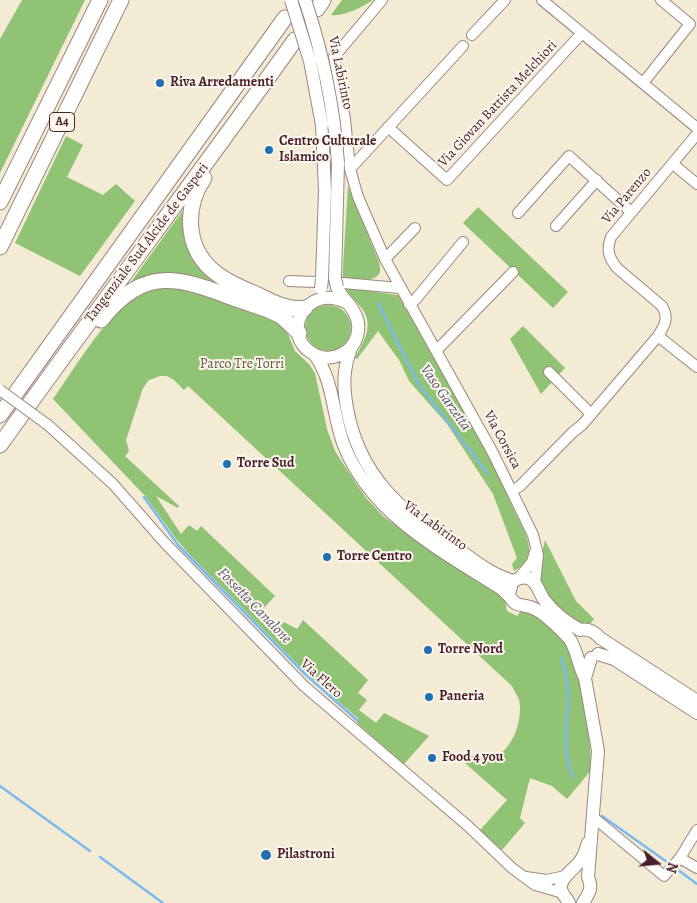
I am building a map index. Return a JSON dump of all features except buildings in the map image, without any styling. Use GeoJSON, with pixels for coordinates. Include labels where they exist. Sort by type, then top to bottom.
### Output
{"type":"FeatureCollection","features":[{"type":"Feature","properties":{"kind":"highway","name":"A4"},"geometry":{"type":"LineString","coordinates":[[0,202],[100,0]]}},
{"type":"Feature","properties":{"kind":"highway","name":"A4"},"geometry":{"type":"LineString","coordinates":[[0,247],[122,0]]}},
{"type":"Feature","properties":{"kind":"highway","name":"Tangenziale Sud Alcide de Gasperi"},"geometry":{"type":"LineString","coordinates":[[0,415],[285,18]]}},
{"type":"Feature","properties":{"kind":"highway","name":"Tangenziale Sud Alcide de Gasperi"},"geometry":{"type":"LineString","coordinates":[[0,445],[49,375],[240,118],[294,40]]}},
{"type":"Feature","properties":{"kind":"highway"},"geometry":{"type":"LineString","coordinates":[[240,118],[223,151],[200,184],[195,196],[190,212],[191,232],[197,250],[210,268],[229,282],[270,301],[297,310],[324,288]]}},
{"type":"Feature","properties":{"kind":"highway"},"geometry":{"type":"LineString","coordinates":[[49,375],[72,360],[111,308],[125,295],[152,282],[180,280],[205,287],[282,316],[299,334]]}},
{"type":"Feature","properties":{"kind":"main road","name":"Via Labirinto"},"geometry":{"type":"LineString","coordinates":[[291,0],[310,61],[322,125],[325,191],[324,288]]}},
{"type":"Feature","properties":{"kind":"main road","name":"Via Labirinto"},"geometry":{"type":"LineString","coordinates":[[315,3],[334,121],[338,163],[324,288],[299,320],[299,334],[304,346],[315,355],[329,380],[337,422],[346,451],[367,486],[386,508],[407,526],[502,589],[510,597]]}},
{"type":"Feature","properties":{"kind":"main road","name":"Via Labirinto"},"geometry":{"type":"LineString","coordinates":[[324,288],[351,307],[358,320],[358,335],[350,348],[344,368],[345,397],[354,436],[372,474],[401,507],[423,526],[487,569],[504,578],[516,580]]}},
{"type":"Feature","properties":{"kind":"main road"},"geometry":{"type":"LineString","coordinates":[[324,288],[334,298],[345,302]]}},
{"type":"Feature","properties":{"kind":"main road"},"geometry":{"type":"LineString","coordinates":[[315,355],[330,358],[338,356],[350,348]]}},
{"type":"Feature","properties":{"kind":"main road"},"geometry":{"type":"LineString","coordinates":[[697,701],[590,630],[580,630],[567,622],[552,609],[529,579],[516,580],[509,588],[510,597],[516,605],[536,609],[561,629],[581,656],[614,659],[697,713]]}},
{"type":"Feature","properties":{"kind":"main road","name":"Via Corsica"},"geometry":{"type":"LineString","coordinates":[[528,606],[536,600],[536,587]]}},
{"type":"Feature","properties":{"kind":"main road"},"geometry":{"type":"LineString","coordinates":[[580,630],[575,634],[574,648],[585,678],[598,751],[591,834],[592,850],[588,877],[591,888],[584,901],[578,902],[566,899],[561,885],[568,874],[583,858],[591,834]]}},
{"type":"Feature","properties":{"kind":"main road"},"geometry":{"type":"LineString","coordinates":[[585,678],[601,644],[600,638]]}},
{"type":"Feature","properties":{"kind":"main road"},"geometry":{"type":"LineString","coordinates":[[568,874],[582,873],[588,877]]}},
{"type":"Feature","properties":{"kind":"street","name":"Via Corsica"},"geometry":{"type":"LineString","coordinates":[[382,0],[334,57],[345,119],[350,169],[358,197],[385,259],[512,490],[537,546],[536,587]]}},
{"type":"Feature","properties":{"kind":"street"},"geometry":{"type":"LineString","coordinates":[[472,35],[505,0]]}},
{"type":"Feature","properties":{"kind":"street"},"geometry":{"type":"LineString","coordinates":[[542,0],[697,128]]}},
{"type":"Feature","properties":{"kind":"street"},"geometry":{"type":"LineString","coordinates":[[643,83],[690,24],[661,0]]}},
{"type":"Feature","properties":{"kind":"street","name":"Via Giovan Battista Melchiori"},"geometry":{"type":"LineString","coordinates":[[388,127],[447,180],[582,33]]}},
{"type":"Feature","properties":{"kind":"street"},"geometry":{"type":"LineString","coordinates":[[350,169],[463,46]]}},
{"type":"Feature","properties":{"kind":"street","name":"Via Parenzo"},"geometry":{"type":"LineString","coordinates":[[512,490],[520,486],[591,414],[658,336],[667,319],[666,312],[662,306],[617,268],[608,252],[611,237],[697,134]]}},
{"type":"Feature","properties":{"kind":"street"},"geometry":{"type":"LineString","coordinates":[[518,213],[570,156],[631,212]]}},
{"type":"Feature","properties":{"kind":"street"},"geometry":{"type":"LineString","coordinates":[[673,164],[697,184]]}},
{"type":"Feature","properties":{"kind":"street"},"geometry":{"type":"LineString","coordinates":[[556,226],[597,180]]}},
{"type":"Feature","properties":{"kind":"street"},"geometry":{"type":"LineString","coordinates":[[385,259],[415,228]]}},
{"type":"Feature","properties":{"kind":"street"},"geometry":{"type":"LineString","coordinates":[[409,304],[415,300],[463,242]]}},
{"type":"Feature","properties":{"kind":"street"},"geometry":{"type":"LineString","coordinates":[[436,351],[513,272]]}},
{"type":"Feature","properties":{"kind":"street"},"geometry":{"type":"LineString","coordinates":[[289,281],[324,288],[400,288]]}},
{"type":"Feature","properties":{"kind":"street"},"geometry":{"type":"LineString","coordinates":[[658,336],[697,368]]}},
{"type":"Feature","properties":{"kind":"street"},"geometry":{"type":"LineString","coordinates":[[549,372],[591,414]]}},
{"type":"Feature","properties":{"kind":"street","name":"Via Flero"},"geometry":{"type":"LineString","coordinates":[[0,390],[48,425],[114,484],[164,542],[304,686],[432,796],[512,868],[535,885],[566,899]]}},
{"type":"Feature","properties":{"kind":"street"},"geometry":{"type":"LineString","coordinates":[[516,580],[532,562],[537,546]]}},
{"type":"Feature","properties":{"kind":"street"},"geometry":{"type":"LineString","coordinates":[[593,817],[664,876],[676,864],[697,830]]}},
{"type":"Feature","properties":{"kind":"street"},"geometry":{"type":"LineString","coordinates":[[676,864],[697,868]]}},
{"type":"Feature","properties":{"kind":"street"},"geometry":{"type":"LineString","coordinates":[[524,877],[547,880],[568,874]]}},
{"type":"Feature","properties":{"kind":"green space"},"geometry":{"type":"Polygon","coordinates":[[[22,0],[85,0],[0,173],[0,39],[22,0]]]}},
{"type":"Feature","properties":{"kind":"green space"},"geometry":{"type":"Polygon","coordinates":[[[342,0],[373,0],[347,13],[331,15],[342,0]]]}},
{"type":"Feature","properties":{"kind":"green space"},"geometry":{"type":"Polygon","coordinates":[[[66,136],[83,145],[67,177],[103,195],[116,184],[135,201],[80,276],[15,243],[66,136]]]}},
{"type":"Feature","properties":{"kind":"green space"},"geometry":{"type":"Polygon","coordinates":[[[348,186],[379,262],[379,275],[375,278],[343,278],[348,186]]]}},
{"type":"Feature","properties":{"kind":"green space"},"geometry":{"type":"Polygon","coordinates":[[[186,206],[189,244],[258,302],[185,275],[168,275],[128,286],[186,206]]]}},
{"type":"Feature","properties":{"kind":"green space"},"geometry":{"type":"Polygon","coordinates":[[[478,207],[568,292],[553,308],[463,223],[478,207]]]}},
{"type":"Feature","properties":{"kind":"green space","name":"Parco Tre Torri"},"geometry":{"type":"Polygon","coordinates":[[[178,287],[277,322],[285,327],[295,351],[309,364],[315,373],[327,429],[335,451],[367,499],[383,516],[417,542],[498,591],[505,600],[507,611],[517,616],[521,611],[534,615],[558,633],[568,647],[584,699],[592,769],[567,799],[552,786],[530,778],[520,818],[525,823],[502,850],[480,830],[507,800],[458,757],[462,753],[479,757],[493,756],[508,746],[516,731],[520,715],[519,700],[512,686],[188,386],[184,390],[167,376],[160,376],[149,380],[143,388],[126,440],[129,451],[125,456],[179,506],[178,508],[156,496],[181,534],[189,525],[197,531],[201,526],[275,596],[259,613],[276,630],[284,622],[297,629],[303,620],[368,680],[358,693],[367,700],[359,710],[376,723],[384,713],[429,736],[404,764],[357,723],[359,719],[314,681],[190,555],[145,496],[53,399],[100,331],[122,307],[138,295],[154,289],[178,287]]]}},
{"type":"Feature","properties":{"kind":"green space"},"geometry":{"type":"Polygon","coordinates":[[[346,288],[398,295],[487,453],[525,532],[529,547],[528,555],[526,561],[518,569],[514,571],[512,564],[517,558],[493,494],[447,424],[409,381],[399,360],[378,331],[357,359],[355,358],[364,340],[368,322],[363,310],[346,288]]]}},
{"type":"Feature","properties":{"kind":"green space"},"geometry":{"type":"Polygon","coordinates":[[[323,305],[333,305],[347,315],[351,328],[347,341],[341,347],[333,351],[323,351],[309,341],[305,333],[305,323],[315,309],[323,305]]]}},
{"type":"Feature","properties":{"kind":"green space"},"geometry":{"type":"Polygon","coordinates":[[[523,326],[565,368],[541,394],[510,339],[523,326]]]}},
{"type":"Feature","properties":{"kind":"green space"},"geometry":{"type":"Polygon","coordinates":[[[545,540],[576,601],[594,619],[590,624],[579,623],[552,603],[540,583],[540,562],[545,540]]]}},
{"type":"Feature","properties":{"kind":"waterway","name":"Vaso Garzetta"},"geometry":{"type":"LineString","coordinates":[[378,303],[419,385],[488,474]]}},
{"type":"Feature","properties":{"kind":"waterway","name":"Fossetta Canalone"},"geometry":{"type":"LineString","coordinates":[[144,497],[178,545],[305,674],[358,721]]}},
{"type":"Feature","properties":{"kind":"waterway","name":"Vaso Garzetta"},"geometry":{"type":"LineString","coordinates":[[561,658],[568,693],[567,756],[573,777]]}},
{"type":"Feature","properties":{"kind":"waterway","name":"Fossetta Canalone"},"geometry":{"type":"LineString","coordinates":[[0,786],[90,851]]}},
{"type":"Feature","properties":{"kind":"waterway","name":"Vaso Garzetta"},"geometry":{"type":"LineString","coordinates":[[602,816],[670,864]]}},
{"type":"Feature","properties":{"kind":"waterway","name":"Fossetta Canalone"},"geometry":{"type":"LineString","coordinates":[[100,857],[163,903]]}},
{"type":"Feature","properties":{"kind":"waterway","name":"Vaso Garzetta"},"geometry":{"type":"LineString","coordinates":[[674,867],[697,884]]}},
{"type":"Feature","properties":{"kind":"place","name":"Riva Arredamenti"},"geometry":{"type":"Point","coordinates":[160,83]}},
{"type":"Feature","properties":{"kind":"place","name":"Centro Culturale Islamico"},"geometry":{"type":"Point","coordinates":[269,150]}},
{"type":"Feature","properties":{"kind":"place","name":"Torre Sud"},"geometry":{"type":"Point","coordinates":[227,464]}},
{"type":"Feature","properties":{"kind":"place","name":"Torre Centro"},"geometry":{"type":"Point","coordinates":[327,557]}},
{"type":"Feature","properties":{"kind":"place","name":"Torre Nord"},"geometry":{"type":"Point","coordinates":[428,650]}},
{"type":"Feature","properties":{"kind":"place","name":"Paneria"},"geometry":{"type":"Point","coordinates":[429,697]}},
{"type":"Feature","properties":{"kind":"place","name":"Food 4 you"},"geometry":{"type":"Point","coordinates":[432,758]}},
{"type":"Feature","properties":{"kind":"place","name":"Pilastroni"},"geometry":{"type":"Point","coordinates":[266,855]}}]}
